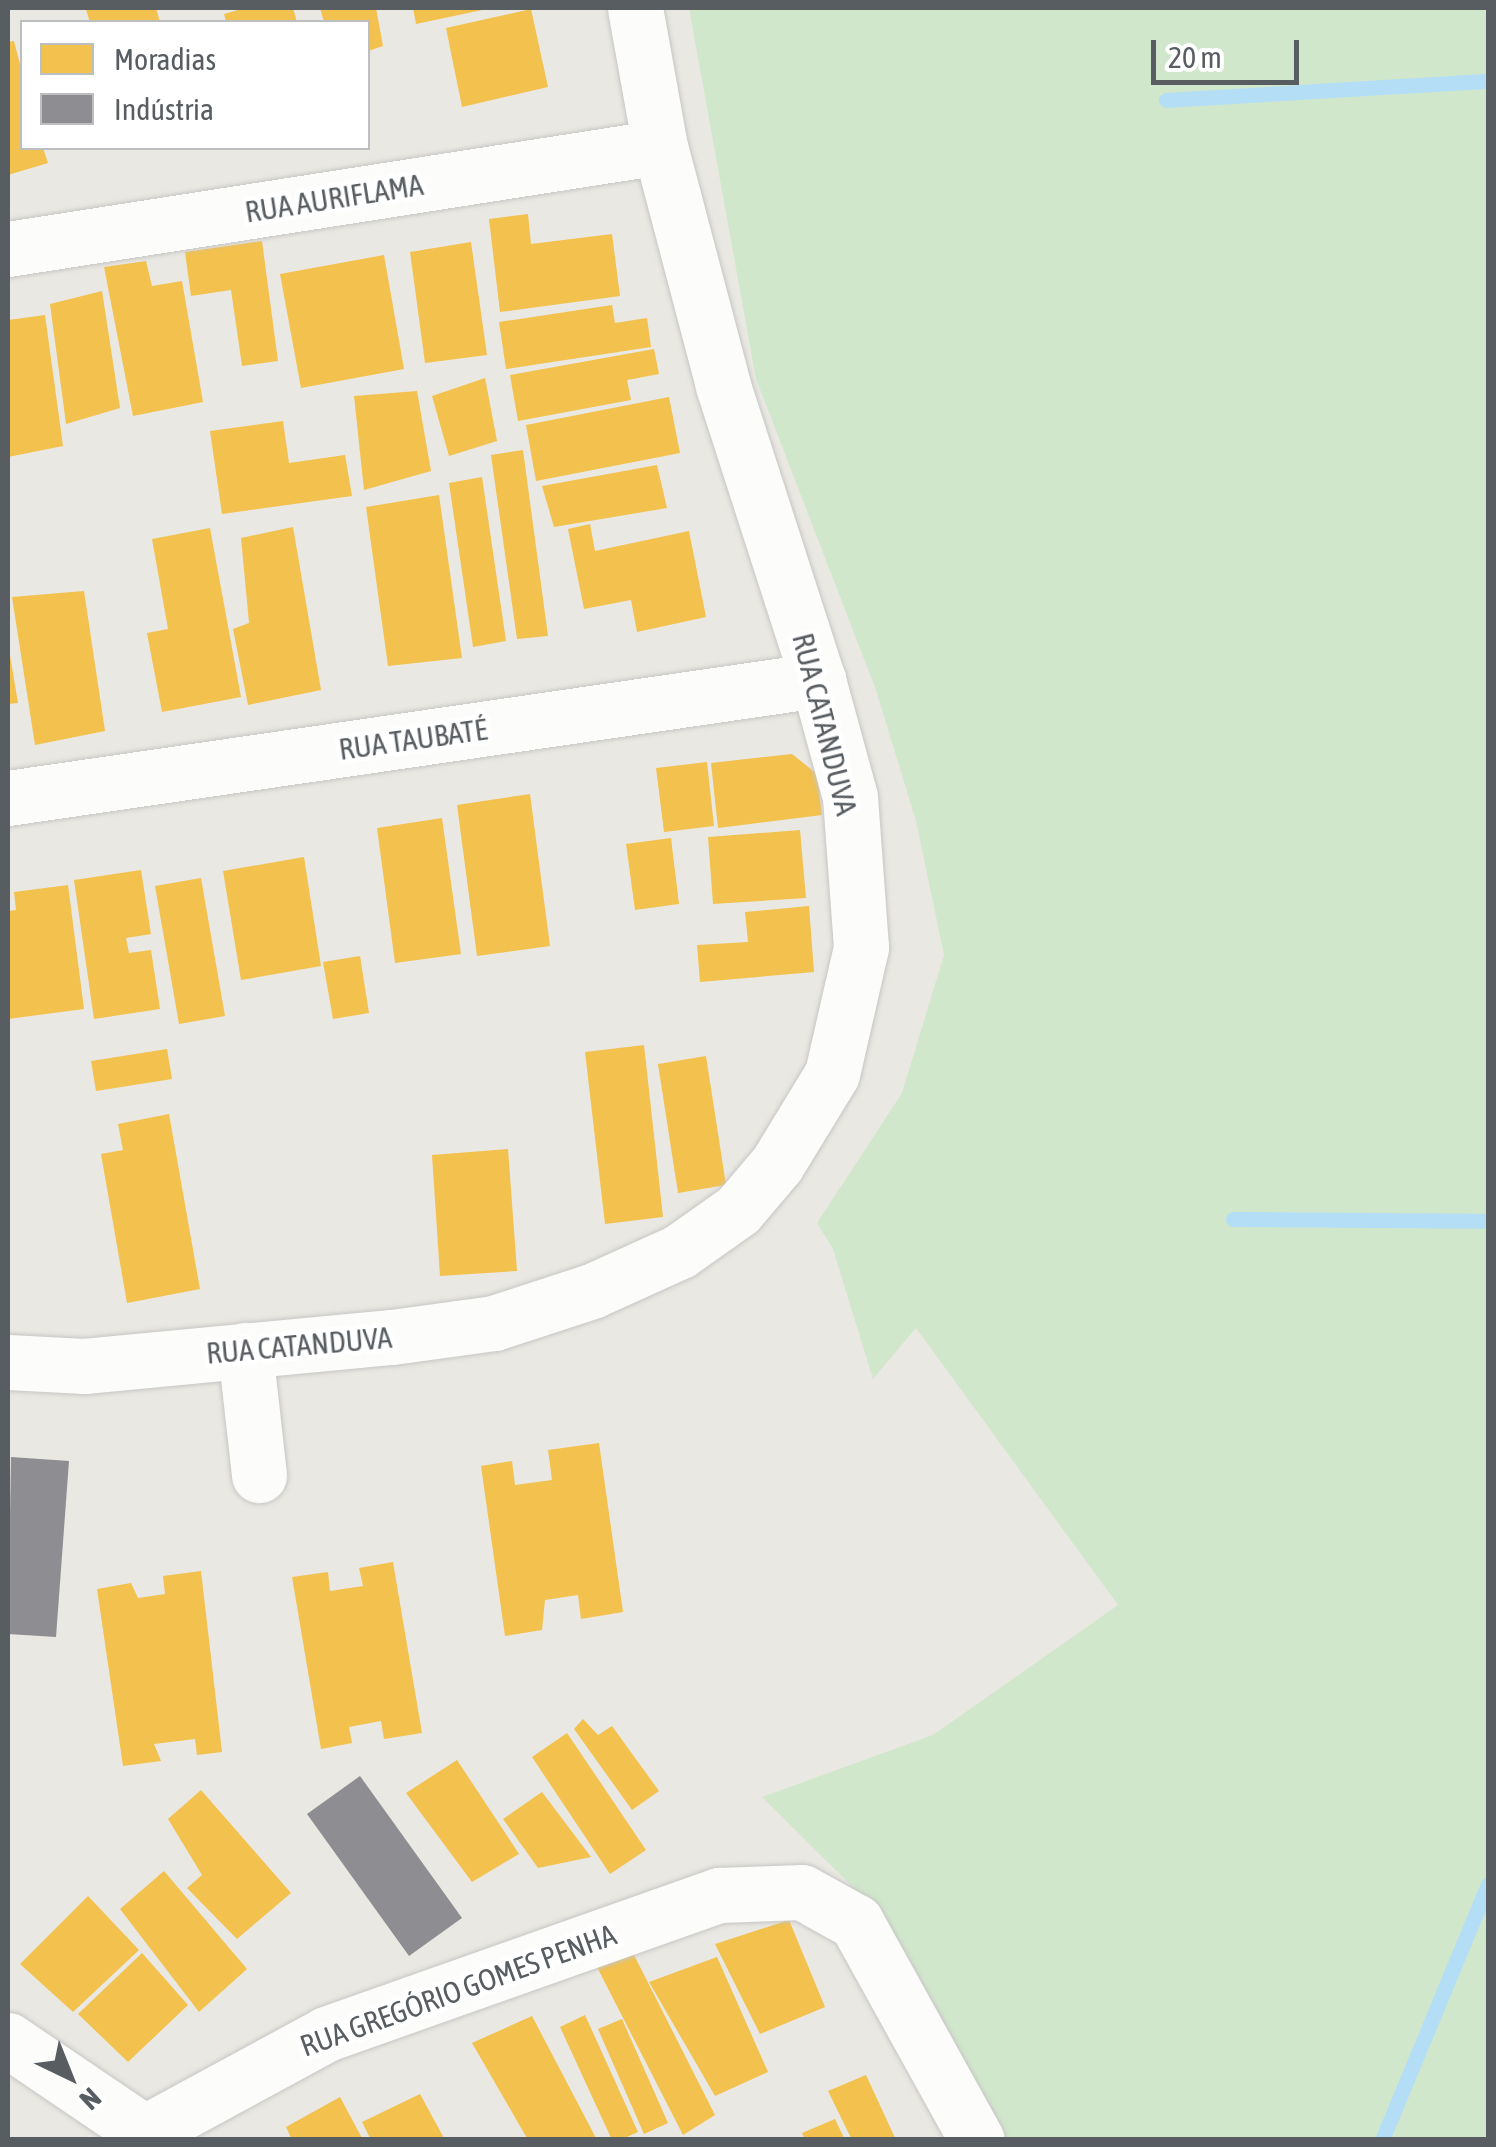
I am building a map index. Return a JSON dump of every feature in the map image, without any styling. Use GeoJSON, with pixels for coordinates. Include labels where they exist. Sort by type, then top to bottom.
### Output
{"type":"FeatureCollection","features":[{"type":"Feature","properties":{"kind":"street","name":"RUA CATANDUVA"},"geometry":{"type":"LineString","coordinates":[[8,1362],[84,1366],[494,1323],[592,1291],[662,1259],[738,1210],[777,1164],[832,1074],[861,947],[850,798],[818,680],[722,385],[660,147],[635,8]]}},
{"type":"Feature","properties":{"kind":"street","name":"RUA AURIFLAMA"},"geometry":{"type":"LineString","coordinates":[[8,250],[660,147]]}},
{"type":"Feature","properties":{"kind":"street","name":"RUA TAUBATÉ"},"geometry":{"type":"LineString","coordinates":[[8,798],[818,680]]}},
{"type":"Feature","properties":{"kind":"street"},"geometry":{"type":"LineString","coordinates":[[245,1350],[259,1475]]}},
{"type":"Feature","properties":{"kind":"street","name":"RUA GREGÓRIO GOMES PENHA"},"geometry":{"type":"LineString","coordinates":[[141,2137],[326,2034],[718,1894],[802,1892],[856,1922],[977,2140]]}},
{"type":"Feature","properties":{"kind":"street"},"geometry":{"type":"LineString","coordinates":[[8,2040],[141,2137]]}},
{"type":"Feature","properties":{"kind":"green space"},"geometry":{"type":"Polygon","coordinates":[[[689,8],[1488,8],[1488,2139],[994,2139],[875,1909],[762,1797],[933,1735],[1118,1605],[916,1328],[873,1379],[833,1249],[817,1223],[902,1093],[944,955],[916,821],[876,690],[756,379],[689,8]]]}},
{"type":"Feature","properties":{"kind":"building: Moradias"},"geometry":{"type":"Polygon","coordinates":[[[156,8],[159,20],[89,20],[86,10],[156,8]]]}},
{"type":"Feature","properties":{"kind":"building: Moradias"},"geometry":{"type":"Polygon","coordinates":[[[245,8],[293,8],[296,20],[226,20],[224,14],[245,8]]]}},
{"type":"Feature","properties":{"kind":"building: Moradias"},"geometry":{"type":"Polygon","coordinates":[[[320,8],[376,8],[383,46],[370,50],[370,20],[323,20],[320,8]]]}},
{"type":"Feature","properties":{"kind":"building: Moradias"},"geometry":{"type":"Polygon","coordinates":[[[413,8],[487,8],[487,9],[416,24],[413,8]]]}},
{"type":"Feature","properties":{"kind":"building: Moradias"},"geometry":{"type":"Polygon","coordinates":[[[531,9],[548,87],[462,107],[446,28],[531,9]]]}},
{"type":"Feature","properties":{"kind":"building: Moradias"},"geometry":{"type":"Polygon","coordinates":[[[14,41],[20,64],[20,150],[44,150],[48,163],[8,175],[8,42],[14,41]]]}},
{"type":"Feature","properties":{"kind":"building: Moradias"},"geometry":{"type":"Polygon","coordinates":[[[528,214],[531,244],[612,234],[620,296],[500,312],[489,219],[528,214]]]}},
{"type":"Feature","properties":{"kind":"building: Moradias"},"geometry":{"type":"Polygon","coordinates":[[[262,241],[278,361],[242,366],[231,290],[191,296],[185,252],[262,241]]]}},
{"type":"Feature","properties":{"kind":"building: Moradias"},"geometry":{"type":"Polygon","coordinates":[[[471,242],[487,355],[425,363],[410,252],[471,242]]]}},
{"type":"Feature","properties":{"kind":"building: Moradias"},"geometry":{"type":"Polygon","coordinates":[[[384,255],[404,369],[301,388],[280,274],[384,255]]]}},
{"type":"Feature","properties":{"kind":"building: Moradias"},"geometry":{"type":"Polygon","coordinates":[[[146,261],[152,286],[182,281],[203,402],[133,416],[104,267],[146,261]]]}},
{"type":"Feature","properties":{"kind":"building: Moradias"},"geometry":{"type":"Polygon","coordinates":[[[102,291],[120,408],[66,424],[50,304],[102,291]]]}},
{"type":"Feature","properties":{"kind":"building: Moradias"},"geometry":{"type":"Polygon","coordinates":[[[612,305],[615,323],[647,318],[651,347],[506,369],[499,322],[612,305]]]}},
{"type":"Feature","properties":{"kind":"building: Moradias"},"geometry":{"type":"Polygon","coordinates":[[[45,315],[63,446],[8,457],[8,320],[45,315]]]}},
{"type":"Feature","properties":{"kind":"building: Moradias"},"geometry":{"type":"Polygon","coordinates":[[[654,349],[659,374],[627,380],[631,400],[518,421],[510,375],[654,349]]]}},
{"type":"Feature","properties":{"kind":"building: Moradias"},"geometry":{"type":"Polygon","coordinates":[[[485,378],[497,441],[449,456],[432,396],[485,378]]]}},
{"type":"Feature","properties":{"kind":"building: Moradias"},"geometry":{"type":"Polygon","coordinates":[[[417,391],[431,471],[364,490],[354,396],[417,391]]]}},
{"type":"Feature","properties":{"kind":"building: Moradias"},"geometry":{"type":"Polygon","coordinates":[[[669,397],[680,453],[536,481],[526,425],[669,397]]]}},
{"type":"Feature","properties":{"kind":"building: Moradias"},"geometry":{"type":"Polygon","coordinates":[[[283,421],[289,463],[345,455],[352,496],[222,514],[210,431],[283,421]]]}},
{"type":"Feature","properties":{"kind":"building: Moradias"},"geometry":{"type":"Polygon","coordinates":[[[523,450],[548,636],[517,639],[491,455],[523,450]]]}},
{"type":"Feature","properties":{"kind":"building: Moradias"},"geometry":{"type":"Polygon","coordinates":[[[657,465],[667,508],[554,527],[542,486],[657,465]]]}},
{"type":"Feature","properties":{"kind":"building: Moradias"},"geometry":{"type":"Polygon","coordinates":[[[482,477],[506,641],[473,647],[449,483],[482,477]]]}},
{"type":"Feature","properties":{"kind":"building: Moradias"},"geometry":{"type":"Polygon","coordinates":[[[439,495],[462,658],[388,666],[366,507],[439,495]]]}},
{"type":"Feature","properties":{"kind":"building: Moradias"},"geometry":{"type":"Polygon","coordinates":[[[590,524],[595,551],[689,531],[706,617],[637,632],[631,600],[584,609],[568,529],[590,524]]]}},
{"type":"Feature","properties":{"kind":"building: Moradias"},"geometry":{"type":"Polygon","coordinates":[[[293,527],[321,690],[248,705],[233,629],[249,623],[241,538],[293,527]]]}},
{"type":"Feature","properties":{"kind":"building: Moradias"},"geometry":{"type":"Polygon","coordinates":[[[210,528],[241,697],[162,712],[147,633],[168,629],[152,539],[210,528]]]}},
{"type":"Feature","properties":{"kind":"building: Moradias"},"geometry":{"type":"Polygon","coordinates":[[[84,591],[105,731],[35,745],[12,597],[84,591]]]}},
{"type":"Feature","properties":{"kind":"building: Moradias"},"geometry":{"type":"Polygon","coordinates":[[[8,643],[18,703],[8,704],[8,643]]]}},
{"type":"Feature","properties":{"kind":"building: Moradias"},"geometry":{"type":"Polygon","coordinates":[[[792,754],[817,774],[822,815],[718,828],[711,763],[792,754]]]}},
{"type":"Feature","properties":{"kind":"building: Moradias"},"geometry":{"type":"Polygon","coordinates":[[[707,762],[714,826],[664,832],[656,768],[707,762]]]}},
{"type":"Feature","properties":{"kind":"building: Moradias"},"geometry":{"type":"Polygon","coordinates":[[[530,794],[550,946],[477,956],[457,805],[530,794]]]}},
{"type":"Feature","properties":{"kind":"building: Moradias"},"geometry":{"type":"Polygon","coordinates":[[[442,818],[461,954],[395,963],[377,828],[442,818]]]}},
{"type":"Feature","properties":{"kind":"building: Moradias"},"geometry":{"type":"Polygon","coordinates":[[[800,830],[806,898],[713,904],[708,837],[800,830]]]}},
{"type":"Feature","properties":{"kind":"building: Moradias"},"geometry":{"type":"Polygon","coordinates":[[[671,838],[679,904],[635,910],[626,844],[671,838]]]}},
{"type":"Feature","properties":{"kind":"building: Moradias"},"geometry":{"type":"Polygon","coordinates":[[[304,857],[321,966],[241,980],[223,871],[304,857]]]}},
{"type":"Feature","properties":{"kind":"building: Moradias"},"geometry":{"type":"Polygon","coordinates":[[[141,870],[151,934],[126,938],[129,953],[151,950],[160,1009],[94,1019],[74,880],[141,870]]]}},
{"type":"Feature","properties":{"kind":"building: Moradias"},"geometry":{"type":"Polygon","coordinates":[[[201,878],[225,1016],[179,1024],[155,886],[201,878]]]}},
{"type":"Feature","properties":{"kind":"building: Moradias"},"geometry":{"type":"Polygon","coordinates":[[[68,885],[84,1009],[8,1019],[8,911],[16,910],[14,892],[68,885]]]}},
{"type":"Feature","properties":{"kind":"building: Moradias"},"geometry":{"type":"Polygon","coordinates":[[[809,906],[814,972],[700,982],[697,945],[748,942],[745,912],[809,906]]]}},
{"type":"Feature","properties":{"kind":"building: Moradias"},"geometry":{"type":"Polygon","coordinates":[[[360,956],[369,1013],[333,1019],[323,962],[360,956]]]}},
{"type":"Feature","properties":{"kind":"building: Moradias"},"geometry":{"type":"Polygon","coordinates":[[[644,1045],[663,1217],[605,1224],[585,1052],[644,1045]]]}},
{"type":"Feature","properties":{"kind":"building: Moradias"},"geometry":{"type":"Polygon","coordinates":[[[167,1049],[172,1079],[96,1091],[91,1061],[167,1049]]]}},
{"type":"Feature","properties":{"kind":"building: Moradias"},"geometry":{"type":"Polygon","coordinates":[[[706,1056],[726,1185],[678,1193],[658,1064],[706,1056]]]}},
{"type":"Feature","properties":{"kind":"building: Moradias"},"geometry":{"type":"Polygon","coordinates":[[[169,1114],[200,1289],[127,1303],[101,1154],[123,1150],[118,1124],[169,1114]]]}},
{"type":"Feature","properties":{"kind":"building: Moradias"},"geometry":{"type":"Polygon","coordinates":[[[508,1149],[517,1271],[440,1276],[432,1155],[508,1149]]]}},
{"type":"Feature","properties":{"kind":"building: Moradias"},"geometry":{"type":"Polygon","coordinates":[[[599,1443],[623,1612],[581,1619],[578,1595],[545,1600],[542,1630],[505,1636],[481,1466],[512,1461],[515,1485],[552,1480],[548,1450],[599,1443]]]}},
{"type":"Feature","properties":{"kind":"building: Moradias"},"geometry":{"type":"Polygon","coordinates":[[[393,1562],[422,1733],[384,1739],[381,1721],[349,1727],[352,1743],[321,1749],[292,1577],[328,1572],[330,1591],[363,1586],[359,1568],[393,1562]]]}},
{"type":"Feature","properties":{"kind":"building: Moradias"},"geometry":{"type":"Polygon","coordinates":[[[201,1571],[222,1752],[197,1755],[195,1739],[154,1744],[161,1761],[123,1766],[97,1589],[131,1583],[138,1598],[165,1594],[163,1576],[201,1571]]]}},
{"type":"Feature","properties":{"kind":"building: Moradias"},"geometry":{"type":"Polygon","coordinates":[[[583,1719],[598,1735],[612,1726],[659,1791],[632,1810],[574,1729],[583,1719]]]}},
{"type":"Feature","properties":{"kind":"building: Moradias"},"geometry":{"type":"Polygon","coordinates":[[[567,1733],[646,1850],[610,1874],[532,1757],[567,1733]]]}},
{"type":"Feature","properties":{"kind":"building: Moradias"},"geometry":{"type":"Polygon","coordinates":[[[457,1760],[519,1854],[472,1882],[406,1793],[457,1760]]]}},
{"type":"Feature","properties":{"kind":"building: Moradias"},"geometry":{"type":"Polygon","coordinates":[[[201,1790],[291,1893],[237,1939],[187,1888],[202,1875],[168,1819],[201,1790]]]}},
{"type":"Feature","properties":{"kind":"building: Moradias"},"geometry":{"type":"Polygon","coordinates":[[[542,1792],[591,1857],[538,1868],[503,1819],[542,1792]]]}},
{"type":"Feature","properties":{"kind":"building: Moradias"},"geometry":{"type":"Polygon","coordinates":[[[164,1871],[247,1969],[199,2012],[120,1909],[164,1871]]]}},
{"type":"Feature","properties":{"kind":"building: Moradias"},"geometry":{"type":"Polygon","coordinates":[[[88,1896],[139,1950],[73,2012],[20,1964],[88,1896]]]}},
{"type":"Feature","properties":{"kind":"building: Moradias"},"geometry":{"type":"Polygon","coordinates":[[[789,1920],[825,2007],[760,2034],[715,1944],[789,1920]]]}},
{"type":"Feature","properties":{"kind":"building: Moradias"},"geometry":{"type":"Polygon","coordinates":[[[142,1953],[188,2005],[128,2062],[78,2014],[142,1953]]]}},
{"type":"Feature","properties":{"kind":"building: Moradias"},"geometry":{"type":"Polygon","coordinates":[[[633,1953],[715,2115],[683,2135],[596,1965],[633,1953]]]}},
{"type":"Feature","properties":{"kind":"building: Moradias"},"geometry":{"type":"Polygon","coordinates":[[[717,1957],[768,2072],[715,2096],[649,1982],[717,1957]]]}},
{"type":"Feature","properties":{"kind":"building: Moradias"},"geometry":{"type":"Polygon","coordinates":[[[585,2015],[638,2132],[620,2140],[612,2140],[560,2027],[585,2015]]]}},
{"type":"Feature","properties":{"kind":"building: Moradias"},"geometry":{"type":"Polygon","coordinates":[[[532,2016],[597,2140],[528,2140],[472,2043],[532,2016]]]}},
{"type":"Feature","properties":{"kind":"building: Moradias"},"geometry":{"type":"Polygon","coordinates":[[[622,2019],[668,2123],[644,2134],[598,2029],[622,2019]]]}},
{"type":"Feature","properties":{"kind":"building: Moradias"},"geometry":{"type":"Polygon","coordinates":[[[866,2075],[896,2140],[852,2140],[828,2091],[866,2075]]]}},
{"type":"Feature","properties":{"kind":"building: Moradias"},"geometry":{"type":"Polygon","coordinates":[[[420,2094],[445,2140],[371,2140],[362,2122],[420,2094]]]}},
{"type":"Feature","properties":{"kind":"building: Moradias"},"geometry":{"type":"Polygon","coordinates":[[[340,2097],[363,2140],[292,2140],[286,2127],[340,2097]]]}},
{"type":"Feature","properties":{"kind":"building: Moradias"},"geometry":{"type":"Polygon","coordinates":[[[835,2119],[845,2140],[805,2140],[802,2133],[835,2119]]]}},
{"type":"Feature","properties":{"kind":"building: Indústria"},"geometry":{"type":"Polygon","coordinates":[[[11,1457],[69,1461],[56,1637],[8,1634],[11,1457]]]}},
{"type":"Feature","properties":{"kind":"building: Indústria"},"geometry":{"type":"Polygon","coordinates":[[[360,1776],[462,1918],[409,1956],[307,1814],[360,1776]]]}},
{"type":"Feature","properties":{"kind":"waterway"},"geometry":{"type":"LineString","coordinates":[[1166,100],[1488,81]]}},
{"type":"Feature","properties":{"kind":"waterway"},"geometry":{"type":"LineString","coordinates":[[1233,1219],[1488,1221]]}},
{"type":"Feature","properties":{"kind":"waterway"},"geometry":{"type":"LineString","coordinates":[[1382,2140],[1488,1884]]}}]}
